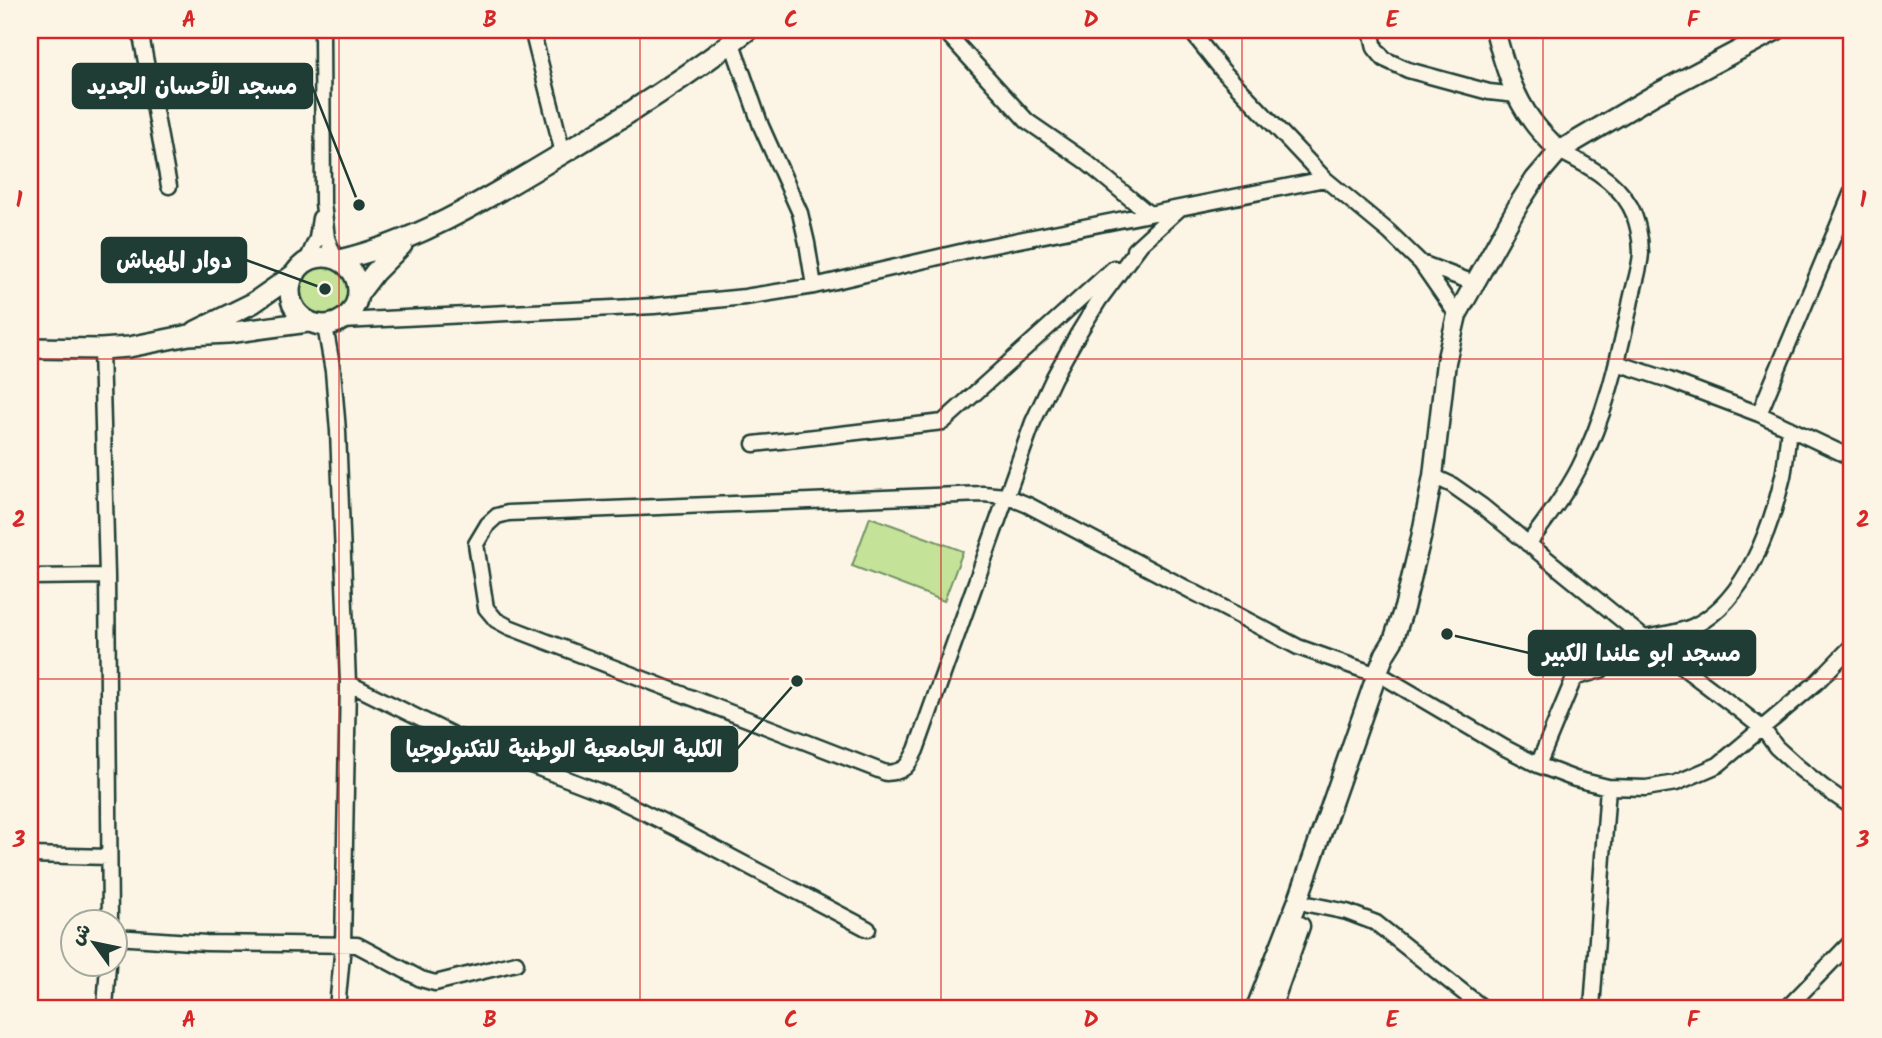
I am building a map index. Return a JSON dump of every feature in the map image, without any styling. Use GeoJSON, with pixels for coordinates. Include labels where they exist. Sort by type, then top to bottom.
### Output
{"type":"FeatureCollection","features":[{"type":"Feature","properties":{"kind":"main road"},"geometry":{"type":"LineString","coordinates":[[189,335],[253,303],[318,258],[337,260],[376,251],[414,235],[509,185],[664,91],[748,30]]}},
{"type":"Feature","properties":{"kind":"main road"},"geometry":{"type":"LineString","coordinates":[[359,293],[388,257],[414,235]]}},
{"type":"Feature","properties":{"kind":"main road"},"geometry":{"type":"LineString","coordinates":[[30,348],[129,347],[189,335],[325,323],[351,313],[359,293],[354,274],[337,260]]}},
{"type":"Feature","properties":{"kind":"main road"},"geometry":{"type":"LineString","coordinates":[[301,268],[291,286],[291,300],[297,313],[325,323]]}},
{"type":"Feature","properties":{"kind":"street"},"geometry":{"type":"LineString","coordinates":[[140,30],[169,186]]}},
{"type":"Feature","properties":{"kind":"street"},"geometry":{"type":"LineString","coordinates":[[322,30],[323,203],[327,238],[337,260]]}},
{"type":"Feature","properties":{"kind":"street"},"geometry":{"type":"LineString","coordinates":[[532,30],[563,153]]}},
{"type":"Feature","properties":{"kind":"street"},"geometry":{"type":"LineString","coordinates":[[944,30],[1027,121],[1085,161],[1149,214]]}},
{"type":"Feature","properties":{"kind":"street"},"geometry":{"type":"LineString","coordinates":[[1190,30],[1222,70],[1325,179],[1389,232],[1421,263],[1457,315]]}},
{"type":"Feature","properties":{"kind":"street"},"geometry":{"type":"LineString","coordinates":[[1371,30],[1375,48],[1384,59],[1432,77],[1478,89],[1517,95]]}},
{"type":"Feature","properties":{"kind":"street"},"geometry":{"type":"LineString","coordinates":[[1495,30],[1517,95],[1533,122],[1559,151],[1590,167],[1611,183],[1629,205],[1638,228],[1641,253],[1617,363],[1599,426],[1560,500],[1528,544]]}},
{"type":"Feature","properties":{"kind":"street"},"geometry":{"type":"LineString","coordinates":[[1271,1008],[1308,904],[1382,676],[1385,654],[1393,641],[1404,608],[1433,476],[1446,362],[1457,315],[1527,191],[1559,151],[1654,95],[1777,30]]}},
{"type":"Feature","properties":{"kind":"street"},"geometry":{"type":"LineString","coordinates":[[732,43],[761,126],[800,214],[814,286]]}},
{"type":"Feature","properties":{"kind":"street"},"geometry":{"type":"LineString","coordinates":[[337,1008],[343,945],[348,683],[338,432],[333,371],[325,323],[654,306],[745,297],[814,286],[969,250],[1325,179]]}},
{"type":"Feature","properties":{"kind":"street"},"geometry":{"type":"LineString","coordinates":[[1759,414],[1848,212],[1852,192]]}},
{"type":"Feature","properties":{"kind":"street"},"geometry":{"type":"LineString","coordinates":[[301,268],[317,238],[323,203]]}},
{"type":"Feature","properties":{"kind":"street"},"geometry":{"type":"LineString","coordinates":[[754,444],[943,422],[1180,208]]}},
{"type":"Feature","properties":{"kind":"street"},"geometry":{"type":"LineString","coordinates":[[1140,245],[1099,300],[1054,377],[1033,422],[1006,496],[916,750],[908,765],[898,772],[886,773],[509,627],[496,620],[486,608],[476,544],[488,524],[497,516],[508,513],[983,494],[1006,496],[1028,505],[1298,647],[1382,676],[1538,765],[1575,779],[1608,787],[1646,788],[1676,783],[1718,765],[1816,683],[1852,646]]}},
{"type":"Feature","properties":{"kind":"street"},"geometry":{"type":"LineString","coordinates":[[1421,263],[1474,283]]}},
{"type":"Feature","properties":{"kind":"street"},"geometry":{"type":"LineString","coordinates":[[101,349],[107,576],[110,908]]}},
{"type":"Feature","properties":{"kind":"street"},"geometry":{"type":"LineString","coordinates":[[1617,363],[1759,414],[1852,458]]}},
{"type":"Feature","properties":{"kind":"street"},"geometry":{"type":"LineString","coordinates":[[1538,765],[1572,683],[1577,677],[1601,670],[1639,634],[1670,634],[1695,626],[1716,612],[1737,589],[1754,560],[1772,518],[1783,474],[1789,428]]}},
{"type":"Feature","properties":{"kind":"street"},"geometry":{"type":"LineString","coordinates":[[1433,476],[1465,493],[1639,634],[1763,729],[1776,747],[1798,767],[1852,807]]}},
{"type":"Feature","properties":{"kind":"street"},"geometry":{"type":"LineString","coordinates":[[30,577],[107,576]]}},
{"type":"Feature","properties":{"kind":"street"},"geometry":{"type":"LineString","coordinates":[[1256,1008],[1382,676]]}},
{"type":"Feature","properties":{"kind":"street"},"geometry":{"type":"LineString","coordinates":[[348,683],[453,735],[611,796],[869,929]]}},
{"type":"Feature","properties":{"kind":"street"},"geometry":{"type":"LineString","coordinates":[[1592,1008],[1608,787]]}},
{"type":"Feature","properties":{"kind":"street"},"geometry":{"type":"LineString","coordinates":[[30,855],[109,857]]}},
{"type":"Feature","properties":{"kind":"street"},"geometry":{"type":"LineString","coordinates":[[1308,904],[1348,912],[1376,923],[1483,1008]]}},
{"type":"Feature","properties":{"kind":"street"},"geometry":{"type":"LineString","coordinates":[[130,938],[206,943],[357,945],[421,979],[435,983],[516,963]]}},
{"type":"Feature","properties":{"kind":"street"},"geometry":{"type":"LineString","coordinates":[[1787,1008],[1852,941]]}},
{"type":"Feature","properties":{"kind":"street"},"geometry":{"type":"LineString","coordinates":[[105,1008],[107,978]]}},
{"type":"Feature","properties":{"kind":"green space"},"geometry":{"type":"Polygon","coordinates":[[[325,267],[334,268],[342,274],[348,282],[348,300],[342,308],[334,314],[325,315],[316,314],[308,308],[302,300],[301,291],[302,282],[308,274],[316,268],[325,267]]]}},
{"type":"Feature","properties":{"kind":"green space"},"geometry":{"type":"Polygon","coordinates":[[[870,517],[963,551],[944,601],[852,566],[870,517]]]}},
{"type":"Feature","properties":{"kind":"place","name":"مسجد الأحسان الجديد"},"geometry":{"type":"Point","coordinates":[359,205]}},
{"type":"Feature","properties":{"kind":"place","name":"دوار المهباش"},"geometry":{"type":"Point","coordinates":[325,289]}},
{"type":"Feature","properties":{"kind":"place","name":"مسجد ابو علندا الكبير"},"geometry":{"type":"Point","coordinates":[1447,634]}},
{"type":"Feature","properties":{"kind":"place","name":"الكلية الجامعية الوطنية للتكنولوجيا"},"geometry":{"type":"Point","coordinates":[797,681]}}]}
